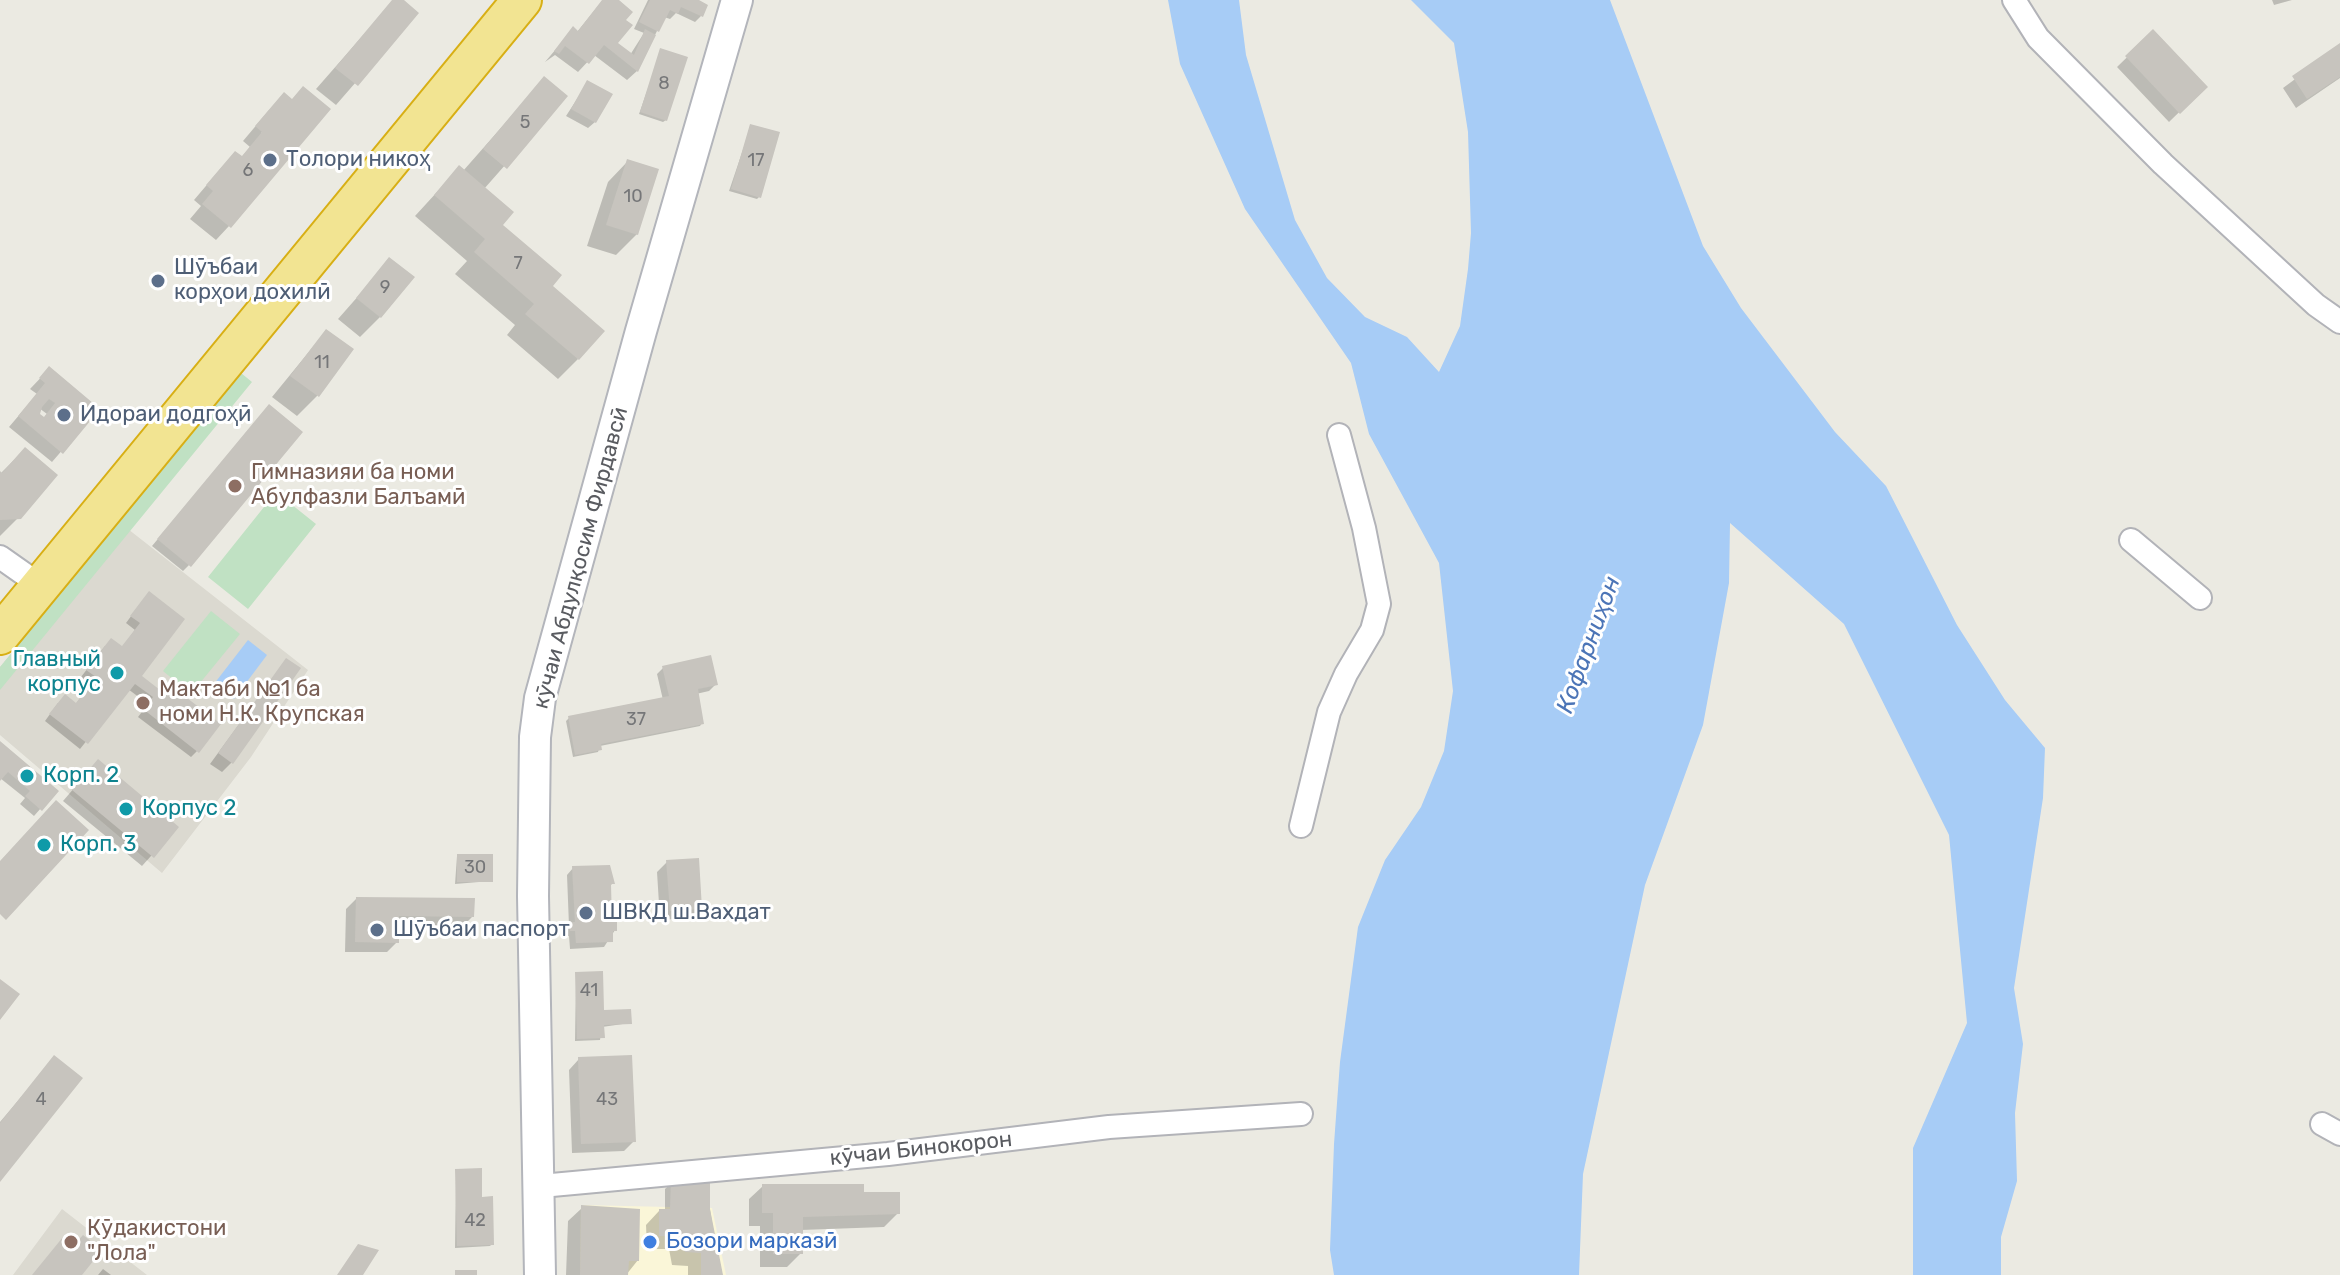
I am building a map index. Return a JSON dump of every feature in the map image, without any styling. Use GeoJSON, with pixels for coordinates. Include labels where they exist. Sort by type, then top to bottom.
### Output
{"type":"FeatureCollection","features":[{"type":"Feature","properties":{"kind":"highway"},"geometry":{"type":"LineString","coordinates":[[0,608],[13,566],[501,0]]}},
{"type":"Feature","properties":{"kind":"highway"},"geometry":{"type":"LineString","coordinates":[[0,635],[522,0]]}},
{"type":"Feature","properties":{"kind":"street","name":"кӯчаи Абдулқосим Фирдавсӣ"},"geometry":{"type":"LineString","coordinates":[[540,1275],[541,1186],[533,896],[535,737],[540,698],[641,331],[737,0]]}},
{"type":"Feature","properties":{"kind":"street"},"geometry":{"type":"LineString","coordinates":[[2014,0],[2038,38],[2158,160],[2316,305],[2340,322]]}},
{"type":"Feature","properties":{"kind":"street"},"geometry":{"type":"LineString","coordinates":[[1301,826],[1329,712],[1346,674],[1372,630],[1379,604],[1364,528],[1339,435]]}},
{"type":"Feature","properties":{"kind":"street"},"geometry":{"type":"LineString","coordinates":[[2131,540],[2200,598]]}},
{"type":"Feature","properties":{"kind":"street","name":"кӯчаи Бинокорон"},"geometry":{"type":"LineString","coordinates":[[541,1186],[888,1154],[1127,1125],[1301,1114]]}},
{"type":"Feature","properties":{"kind":"shaded area","name":"Мактаби №1 ба номи Н.К. Крупская"},"geometry":{"type":"Polygon","coordinates":[[[119,522],[308,670],[251,757],[162,873],[0,735],[0,667],[119,522]]]}},
{"type":"Feature","properties":{"kind":"shaded area","name":"Бозори марказӣ"},"geometry":{"type":"Polygon","coordinates":[[[581,1205],[712,1208],[726,1275],[580,1275],[581,1205]]]}},
{"type":"Feature","properties":{"kind":"shaded area","name":"Кӯдакистони \"Лола\""},"geometry":{"type":"Polygon","coordinates":[[[62,1209],[147,1275],[13,1275],[62,1209]]]}},
{"type":"Feature","properties":{"kind":"green space"},"geometry":{"type":"Polygon","coordinates":[[[241,373],[252,382],[0,690],[0,667],[241,373]]]}},
{"type":"Feature","properties":{"kind":"green space"},"geometry":{"type":"Polygon","coordinates":[[[276,492],[316,524],[248,609],[208,577],[276,492]]]}},
{"type":"Feature","properties":{"kind":"green space"},"geometry":{"type":"Polygon","coordinates":[[[211,611],[240,634],[191,694],[163,671],[211,611]]]}},
{"type":"Feature","properties":{"kind":"water","name":"Кофарниҳон"},"geometry":{"type":"Polygon","coordinates":[[[1168,0],[1239,0],[1246,55],[1295,220],[1327,278],[1365,317],[1407,337],[1439,372],[1460,326],[1468,269],[1471,233],[1468,132],[1454,43],[1411,0],[1610,0],[1703,246],[1741,308],[1835,432],[1886,486],[1957,625],[2005,700],[2045,748],[2043,798],[2014,988],[2023,1044],[2015,1113],[2017,1181],[2001,1237],[2001,1275],[1913,1275],[1913,1148],[1967,1023],[1949,835],[1844,624],[1730,523],[1729,583],[1703,725],[1645,885],[1583,1174],[1579,1275],[1334,1275],[1330,1250],[1334,1144],[1340,1062],[1358,927],[1385,860],[1421,807],[1444,751],[1453,691],[1439,563],[1369,434],[1351,363],[1245,209],[1180,64],[1168,0]]]}},
{"type":"Feature","properties":{"kind":"water"},"geometry":{"type":"Polygon","coordinates":[[[248,640],[267,655],[234,699],[214,684],[248,640]]]}},
{"type":"Feature","properties":{"kind":"building"},"geometry":{"type":"Polygon","coordinates":[[[392,0],[404,0],[419,13],[358,86],[335,68],[392,0]]]}},
{"type":"Feature","properties":{"kind":"building"},"geometry":{"type":"Polygon","coordinates":[[[602,0],[619,0],[633,12],[626,20],[633,25],[618,43],[634,55],[645,29],[656,35],[638,72],[604,45],[589,64],[565,46],[559,54],[554,51],[573,26],[578,31],[602,0]]]}},
{"type":"Feature","properties":{"kind":"building"},"geometry":{"type":"Polygon","coordinates":[[[650,0],[699,0],[708,5],[703,17],[681,7],[678,14],[670,10],[659,32],[639,22],[650,0]]]}},
{"type":"Feature","properties":{"kind":"building"},"geometry":{"type":"Polygon","coordinates":[[[2153,29],[2208,87],[2180,114],[2125,56],[2153,29]]]}},
{"type":"Feature","properties":{"kind":"building"},"geometry":{"type":"Polygon","coordinates":[[[2340,43],[2340,77],[2307,99],[2292,76],[2340,43]]]}},
{"type":"Feature","properties":{"kind":"building"},"geometry":{"type":"Polygon","coordinates":[[[660,48],[688,57],[667,121],[640,112],[660,48]]]}},
{"type":"Feature","properties":{"kind":"building"},"geometry":{"type":"Polygon","coordinates":[[[544,76],[568,96],[507,169],[483,149],[544,76]]]}},
{"type":"Feature","properties":{"kind":"building"},"geometry":{"type":"Polygon","coordinates":[[[587,80],[613,94],[596,123],[571,109],[587,80]]]}},
{"type":"Feature","properties":{"kind":"building"},"geometry":{"type":"Polygon","coordinates":[[[303,86],[331,109],[231,228],[202,204],[213,191],[206,185],[235,151],[242,156],[262,132],[255,126],[284,92],[292,99],[303,86]]]}},
{"type":"Feature","properties":{"kind":"building"},"geometry":{"type":"Polygon","coordinates":[[[750,124],[780,132],[761,198],[731,189],[750,124]]]}},
{"type":"Feature","properties":{"kind":"building"},"geometry":{"type":"Polygon","coordinates":[[[627,159],[659,169],[638,235],[606,225],[627,159]]]}},
{"type":"Feature","properties":{"kind":"building"},"geometry":{"type":"Polygon","coordinates":[[[459,165],[514,212],[503,225],[562,275],[553,286],[605,331],[579,360],[525,314],[534,304],[474,252],[485,239],[434,195],[459,165]]]}},
{"type":"Feature","properties":{"kind":"building"},"geometry":{"type":"Polygon","coordinates":[[[389,257],[415,277],[381,318],[356,298],[389,257]]]}},
{"type":"Feature","properties":{"kind":"building"},"geometry":{"type":"Polygon","coordinates":[[[326,329],[354,349],[319,397],[290,376],[326,329]]]}},
{"type":"Feature","properties":{"kind":"building"},"geometry":{"type":"Polygon","coordinates":[[[49,366],[100,409],[63,454],[18,416],[45,383],[39,378],[49,366]],[[49,399],[40,414],[44,417],[55,403],[49,399]]]}},
{"type":"Feature","properties":{"kind":"building"},"geometry":{"type":"Polygon","coordinates":[[[269,404],[303,432],[191,567],[157,539],[269,404]]]}},
{"type":"Feature","properties":{"kind":"building"},"geometry":{"type":"Polygon","coordinates":[[[25,447],[58,475],[21,519],[0,520],[0,471],[2,473],[25,447]]]}},
{"type":"Feature","properties":{"kind":"building","name":"Главный корпус"},"geometry":{"type":"Polygon","coordinates":[[[149,591],[185,619],[142,676],[160,690],[166,682],[221,724],[199,753],[143,709],[153,697],[135,684],[88,744],[49,714],[65,694],[76,703],[96,677],[86,670],[111,638],[122,646],[140,623],[130,616],[149,591]]]}},
{"type":"Feature","properties":{"kind":"building"},"geometry":{"type":"Polygon","coordinates":[[[711,655],[718,685],[698,689],[704,724],[601,744],[602,750],[575,755],[568,716],[669,696],[662,666],[711,655]]]}},
{"type":"Feature","properties":{"kind":"building"},"geometry":{"type":"Polygon","coordinates":[[[286,658],[301,668],[233,764],[218,753],[286,658]]]}},
{"type":"Feature","properties":{"kind":"building","name":"Корп. 2"},"geometry":{"type":"Polygon","coordinates":[[[0,741],[59,791],[42,811],[25,796],[30,791],[8,772],[0,781],[0,741]]]}},
{"type":"Feature","properties":{"kind":"building","name":"Корпус 2"},"geometry":{"type":"Polygon","coordinates":[[[98,759],[179,827],[154,858],[72,790],[98,759]]]}},
{"type":"Feature","properties":{"kind":"building","name":"Корп. 3"},"geometry":{"type":"Polygon","coordinates":[[[56,800],[89,830],[6,920],[0,914],[0,861],[56,800]]]}},
{"type":"Feature","properties":{"kind":"building"},"geometry":{"type":"Polygon","coordinates":[[[457,854],[493,854],[493,882],[457,882],[457,854]]]}},
{"type":"Feature","properties":{"kind":"building"},"geometry":{"type":"Polygon","coordinates":[[[699,858],[702,909],[670,911],[666,860],[699,858]]]}},
{"type":"Feature","properties":{"kind":"building"},"geometry":{"type":"Polygon","coordinates":[[[610,865],[615,884],[611,884],[612,922],[617,922],[613,942],[576,943],[575,931],[570,931],[569,922],[575,922],[572,866],[610,865]]]}},
{"type":"Feature","properties":{"kind":"building","name":"Шӯъбаи паспорт"},"geometry":{"type":"Polygon","coordinates":[[[356,897],[475,898],[474,917],[399,916],[399,943],[355,942],[356,897]]]}},
{"type":"Feature","properties":{"kind":"building"},"geometry":{"type":"Polygon","coordinates":[[[603,971],[604,1010],[631,1009],[632,1024],[604,1025],[605,1038],[577,1039],[575,972],[603,971]]]}},
{"type":"Feature","properties":{"kind":"building"},"geometry":{"type":"Polygon","coordinates":[[[0,979],[20,994],[0,1020],[0,979]]]}},
{"type":"Feature","properties":{"kind":"building"},"geometry":{"type":"Polygon","coordinates":[[[54,1055],[83,1078],[0,1182],[0,1123],[54,1055]]]}},
{"type":"Feature","properties":{"kind":"building"},"geometry":{"type":"Polygon","coordinates":[[[632,1055],[636,1142],[581,1144],[578,1057],[632,1055]]]}},
{"type":"Feature","properties":{"kind":"building"},"geometry":{"type":"Polygon","coordinates":[[[482,1168],[482,1197],[493,1196],[494,1245],[457,1246],[455,1169],[482,1168]]]}},
{"type":"Feature","properties":{"kind":"building"},"geometry":{"type":"Polygon","coordinates":[[[671,1181],[710,1181],[710,1209],[723,1275],[701,1275],[701,1253],[685,1252],[683,1236],[659,1236],[659,1209],[670,1209],[671,1181]]]}},
{"type":"Feature","properties":{"kind":"building"},"geometry":{"type":"Polygon","coordinates":[[[762,1184],[864,1184],[864,1192],[900,1192],[900,1214],[803,1217],[803,1254],[773,1254],[773,1213],[762,1213],[762,1184]]]}},
{"type":"Feature","properties":{"kind":"building"},"geometry":{"type":"Polygon","coordinates":[[[581,1205],[640,1209],[639,1261],[629,1261],[628,1275],[580,1275],[581,1205]]]}},
{"type":"Feature","properties":{"kind":"building"},"geometry":{"type":"Polygon","coordinates":[[[83,1235],[102,1250],[82,1275],[32,1275],[63,1237],[74,1245],[83,1235]]]}},
{"type":"Feature","properties":{"kind":"building"},"geometry":{"type":"Polygon","coordinates":[[[358,1244],[379,1250],[363,1275],[337,1275],[358,1244]]]}},
{"type":"Feature","properties":{"kind":"building"},"geometry":{"type":"Polygon","coordinates":[[[455,1270],[477,1270],[477,1275],[455,1275],[455,1270]]]}},
{"type":"Feature","properties":{"kind":"place","name":"Толори никоҳ"},"geometry":{"type":"Point","coordinates":[270,160]}},
{"type":"Feature","properties":{"kind":"place","name":"Шӯъбаи корҳои дохилӣ"},"geometry":{"type":"Point","coordinates":[158,281]}},
{"type":"Feature","properties":{"kind":"place","name":"Идораи додгоҳӣ"},"geometry":{"type":"Point","coordinates":[64,415]}},
{"type":"Feature","properties":{"kind":"place","name":"Гимназияи ба номи Абулфазли Балъамӣ"},"geometry":{"type":"Point","coordinates":[235,486]}},
{"type":"Feature","properties":{"kind":"place","name":"Главный корпус"},"geometry":{"type":"Point","coordinates":[117,673]}},
{"type":"Feature","properties":{"kind":"place","name":"Мактаби №1 ба номи Н.К. Крупская"},"geometry":{"type":"Point","coordinates":[143,703]}},
{"type":"Feature","properties":{"kind":"place","name":"Корп. 2"},"geometry":{"type":"Point","coordinates":[27,776]}},
{"type":"Feature","properties":{"kind":"place","name":"Корпус 2"},"geometry":{"type":"Point","coordinates":[126,809]}},
{"type":"Feature","properties":{"kind":"place","name":"Корп. 3"},"geometry":{"type":"Point","coordinates":[44,845]}},
{"type":"Feature","properties":{"kind":"place","name":"ШВКД ш.Вахдат"},"geometry":{"type":"Point","coordinates":[586,913]}},
{"type":"Feature","properties":{"kind":"place","name":"Шӯъбаи паспорт"},"geometry":{"type":"Point","coordinates":[377,930]}},
{"type":"Feature","properties":{"kind":"place","name":"Кӯдакистони \"Лола\""},"geometry":{"type":"Point","coordinates":[71,1242]}},
{"type":"Feature","properties":{"kind":"place","name":"Бозори марказӣ"},"geometry":{"type":"Point","coordinates":[650,1242]}}]}
